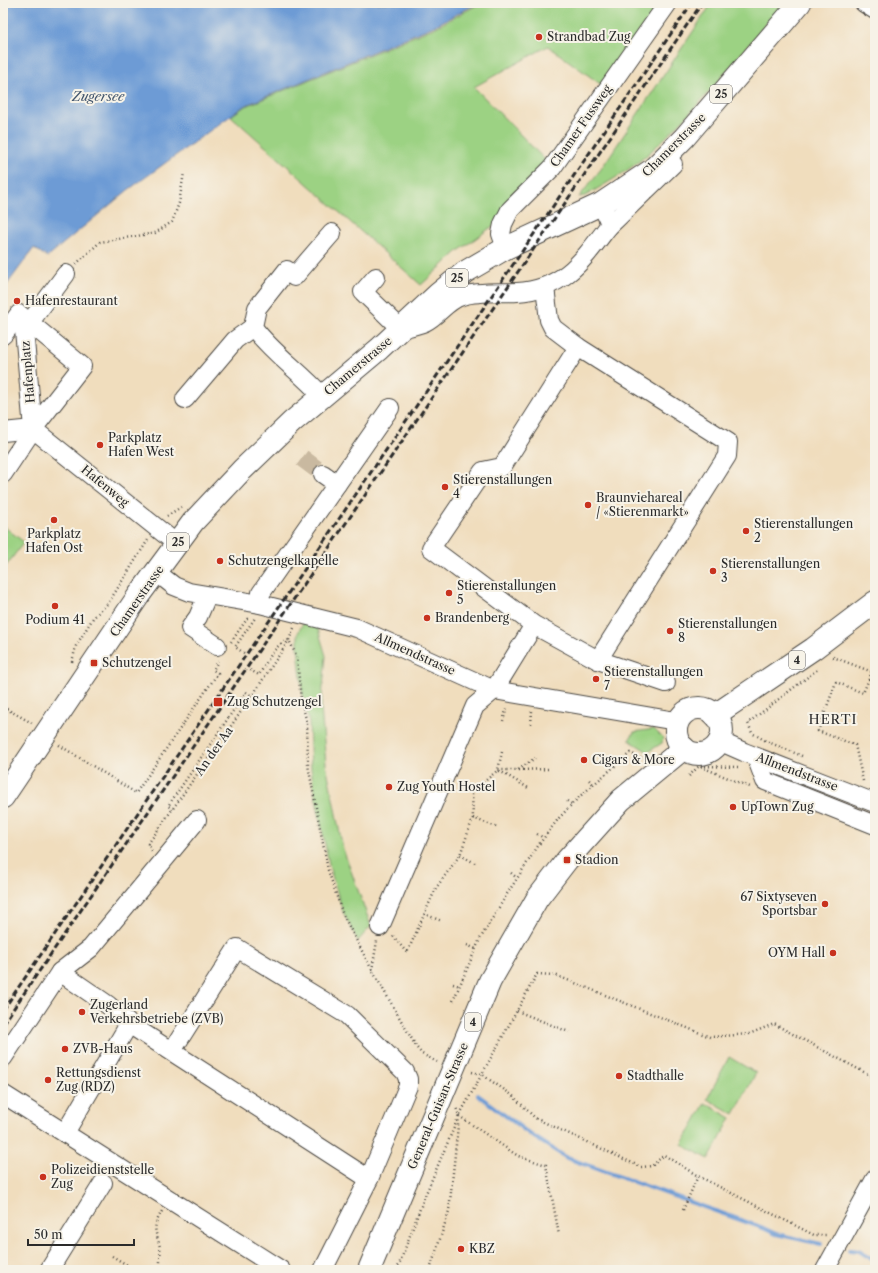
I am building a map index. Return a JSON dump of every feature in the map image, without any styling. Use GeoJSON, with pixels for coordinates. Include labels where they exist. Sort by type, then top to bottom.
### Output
{"type":"FeatureCollection","features":[{"type":"Feature","properties":{"kind":"main road","name":"Chamerstrasse"},"geometry":{"type":"LineString","coordinates":[[3,797],[156,572],[193,522],[242,470],[292,422],[402,329],[438,294],[465,272],[506,248],[601,204],[646,175],[684,138],[800,3]]}},
{"type":"Feature","properties":{"kind":"main road","name":"4"},"geometry":{"type":"LineString","coordinates":[[715,715],[813,649],[875,602]]}},
{"type":"Feature","properties":{"kind":"main road"},"geometry":{"type":"LineString","coordinates":[[697,708],[710,711],[715,715],[721,727],[719,741],[712,750],[700,754],[684,748],[676,734],[678,723],[685,713],[697,708]]}},
{"type":"Feature","properties":{"kind":"main road","name":"General-Guisan-Strasse"},"geometry":{"type":"LineString","coordinates":[[369,1270],[490,981],[537,899],[567,860],[621,800],[684,748]]}},
{"type":"Feature","properties":{"kind":"street","name":"Chamer Fussweg"},"geometry":{"type":"LineString","coordinates":[[506,248],[501,234],[503,224],[510,210],[552,168],[668,3]]}},
{"type":"Feature","properties":{"kind":"street","name":"Chamerstrasse"},"geometry":{"type":"LineString","coordinates":[[402,329],[426,321],[454,299],[464,296],[525,292],[545,287],[565,277],[579,264],[608,227],[669,168],[812,3]]}},
{"type":"Feature","properties":{"kind":"street"},"geometry":{"type":"LineString","coordinates":[[864,3],[875,10]]}},
{"type":"Feature","properties":{"kind":"street"},"geometry":{"type":"LineString","coordinates":[[601,204],[609,221],[608,227]]}},
{"type":"Feature","properties":{"kind":"street"},"geometry":{"type":"LineString","coordinates":[[185,399],[235,340],[253,327],[257,308],[287,270],[294,277],[332,233]]}},
{"type":"Feature","properties":{"kind":"street","name":"Hafenplatz"},"geometry":{"type":"LineString","coordinates":[[34,429],[24,330],[66,274]]}},
{"type":"Feature","properties":{"kind":"street"},"geometry":{"type":"LineString","coordinates":[[376,277],[363,292],[402,329]]}},
{"type":"Feature","properties":{"kind":"street"},"geometry":{"type":"LineString","coordinates":[[545,287],[549,320],[552,328],[578,347],[728,442],[727,456],[598,660]]}},
{"type":"Feature","properties":{"kind":"street"},"geometry":{"type":"LineString","coordinates":[[3,335],[19,314],[82,366],[34,429],[3,474]]}},
{"type":"Feature","properties":{"kind":"street"},"geometry":{"type":"LineString","coordinates":[[253,327],[265,344],[307,380],[322,396]]}},
{"type":"Feature","properties":{"kind":"street"},"geometry":{"type":"LineString","coordinates":[[578,347],[502,467],[483,471],[431,548],[534,625],[598,660],[666,683]]}},
{"type":"Feature","properties":{"kind":"street"},"geometry":{"type":"LineString","coordinates":[[260,604],[261,594],[330,479],[390,408]]}},
{"type":"Feature","properties":{"kind":"street"},"geometry":{"type":"LineString","coordinates":[[3,432],[34,429]]}},
{"type":"Feature","properties":{"kind":"street","name":"Hafenweg"},"geometry":{"type":"LineString","coordinates":[[34,429],[177,544]]}},
{"type":"Feature","properties":{"kind":"street","name":"Allmendstrasse"},"geometry":{"type":"LineString","coordinates":[[156,572],[174,586],[188,592],[260,604],[357,628],[494,690],[670,720],[678,723]]}},
{"type":"Feature","properties":{"kind":"street"},"geometry":{"type":"LineString","coordinates":[[207,596],[198,617],[190,628],[223,649]]}},
{"type":"Feature","properties":{"kind":"street"},"geometry":{"type":"LineString","coordinates":[[381,925],[475,706],[494,690],[534,625]]}},
{"type":"Feature","properties":{"kind":"street","name":"Allmendstrasse"},"geometry":{"type":"LineString","coordinates":[[719,741],[875,803]]}},
{"type":"Feature","properties":{"kind":"street"},"geometry":{"type":"LineString","coordinates":[[756,756],[765,780],[875,825]]}},
{"type":"Feature","properties":{"kind":"street"},"geometry":{"type":"LineString","coordinates":[[3,1058],[60,972],[91,948],[197,820]]}},
{"type":"Feature","properties":{"kind":"street"},"geometry":{"type":"LineString","coordinates":[[172,1051],[237,948],[347,1016],[405,1072],[408,1079],[408,1086],[369,1179],[323,1270]]}},
{"type":"Feature","properties":{"kind":"street"},"geometry":{"type":"LineString","coordinates":[[60,972],[108,1005],[129,1024],[369,1179]]}},
{"type":"Feature","properties":{"kind":"street"},"geometry":{"type":"LineString","coordinates":[[65,1133],[129,1024]]}},
{"type":"Feature","properties":{"kind":"street"},"geometry":{"type":"LineString","coordinates":[[3,1094],[281,1270]]}},
{"type":"Feature","properties":{"kind":"street"},"geometry":{"type":"LineString","coordinates":[[825,1270],[875,1179]]}},
{"type":"Feature","properties":{"kind":"street"},"geometry":{"type":"LineString","coordinates":[[49,1270],[103,1183]]}},
{"type":"Feature","properties":{"kind":"path"},"geometry":{"type":"LineString","coordinates":[[66,274],[100,242],[155,233],[172,222],[179,203],[184,173]]}},
{"type":"Feature","properties":{"kind":"path"},"geometry":{"type":"LineString","coordinates":[[70,665],[76,646],[89,623],[109,602],[156,528]]}},
{"type":"Feature","properties":{"kind":"path","name":"An der Aa"},"geometry":{"type":"LineString","coordinates":[[159,866],[148,844],[252,696],[289,640],[300,614]]}},
{"type":"Feature","properties":{"kind":"path"},"geometry":{"type":"LineString","coordinates":[[59,745],[136,793],[218,673],[213,670],[223,649],[247,619],[254,620],[235,647],[244,652]]}},
{"type":"Feature","properties":{"kind":"path"},"geometry":{"type":"LineString","coordinates":[[250,670],[259,675],[278,647],[283,642],[289,640],[297,657],[301,700],[307,723],[308,765],[328,870],[343,915],[372,970],[417,1048],[429,1058],[440,1063]]}},
{"type":"Feature","properties":{"kind":"path"},"geometry":{"type":"LineString","coordinates":[[827,662],[839,653]]}},
{"type":"Feature","properties":{"kind":"path"},"geometry":{"type":"LineString","coordinates":[[834,657],[873,673]]}},
{"type":"Feature","properties":{"kind":"path"},"geometry":{"type":"LineString","coordinates":[[863,781],[855,745],[818,730],[836,682],[863,693],[873,673],[875,665]]}},
{"type":"Feature","properties":{"kind":"path"},"geometry":{"type":"LineString","coordinates":[[807,758],[766,741],[752,733],[748,723],[821,666]]}},
{"type":"Feature","properties":{"kind":"path"},"geometry":{"type":"LineString","coordinates":[[173,809],[168,806],[246,692],[252,696]]}},
{"type":"Feature","properties":{"kind":"path"},"geometry":{"type":"LineString","coordinates":[[3,707],[33,723]]}},
{"type":"Feature","properties":{"kind":"path"},"geometry":{"type":"LineString","coordinates":[[28,730],[37,717]]}},
{"type":"Feature","properties":{"kind":"path"},"geometry":{"type":"LineString","coordinates":[[472,792],[498,770],[502,752]]}},
{"type":"Feature","properties":{"kind":"path"},"geometry":{"type":"LineString","coordinates":[[453,1001],[476,949],[517,878],[544,838],[572,804],[630,753],[644,759]]}},
{"type":"Feature","properties":{"kind":"path"},"geometry":{"type":"LineString","coordinates":[[518,770],[535,758]]}},
{"type":"Feature","properties":{"kind":"path"},"geometry":{"type":"LineString","coordinates":[[699,766],[738,767]]}},
{"type":"Feature","properties":{"kind":"path"},"geometry":{"type":"LineString","coordinates":[[498,770],[550,769]]}},
{"type":"Feature","properties":{"kind":"path"},"geometry":{"type":"LineString","coordinates":[[498,770],[530,789]]}},
{"type":"Feature","properties":{"kind":"path"},"geometry":{"type":"LineString","coordinates":[[445,776],[472,792]]}},
{"type":"Feature","properties":{"kind":"path"},"geometry":{"type":"LineString","coordinates":[[856,778],[869,783]]}},
{"type":"Feature","properties":{"kind":"path"},"geometry":{"type":"LineString","coordinates":[[588,780],[593,784]]}},
{"type":"Feature","properties":{"kind":"path"},"geometry":{"type":"LineString","coordinates":[[381,925],[407,953],[436,888],[460,855],[473,818],[472,792]]}},
{"type":"Feature","properties":{"kind":"path"},"geometry":{"type":"LineString","coordinates":[[567,801],[572,804]]}},
{"type":"Feature","properties":{"kind":"path"},"geometry":{"type":"LineString","coordinates":[[473,818],[499,828]]}},
{"type":"Feature","properties":{"kind":"path"},"geometry":{"type":"LineString","coordinates":[[537,834],[544,838]]}},
{"type":"Feature","properties":{"kind":"path"},"geometry":{"type":"LineString","coordinates":[[460,855],[475,863]]}},
{"type":"Feature","properties":{"kind":"path"},"geometry":{"type":"LineString","coordinates":[[511,873],[517,878]]}},
{"type":"Feature","properties":{"kind":"path"},"geometry":{"type":"LineString","coordinates":[[424,914],[442,921]]}},
{"type":"Feature","properties":{"kind":"path"},"geometry":{"type":"LineString","coordinates":[[372,970],[381,925]]}},
{"type":"Feature","properties":{"kind":"path"},"geometry":{"type":"LineString","coordinates":[[467,945],[476,949]]}},
{"type":"Feature","properties":{"kind":"path"},"geometry":{"type":"LineString","coordinates":[[397,1270],[424,1198],[459,1116],[537,974],[555,975],[710,1037],[749,1034],[774,1024],[875,1078]]}},
{"type":"Feature","properties":{"kind":"path"},"geometry":{"type":"LineString","coordinates":[[453,984],[460,986]]}},
{"type":"Feature","properties":{"kind":"path"},"geometry":{"type":"LineString","coordinates":[[517,1011],[569,1032]]}},
{"type":"Feature","properties":{"kind":"path"},"geometry":{"type":"LineString","coordinates":[[469,1077],[472,1071],[481,1074],[512,1095],[535,1118],[641,1167],[652,1166],[664,1155],[698,1176],[814,1235],[843,1237]]}},
{"type":"Feature","properties":{"kind":"path"},"geometry":{"type":"LineString","coordinates":[[459,1116],[518,1156],[546,1165],[559,1235]]}},
{"type":"Feature","properties":{"kind":"path"},"geometry":{"type":"LineString","coordinates":[[430,1270],[449,1211],[459,1116]]}},
{"type":"Feature","properties":{"kind":"path"},"geometry":{"type":"LineString","coordinates":[[683,1210],[698,1176]]}},
{"type":"Feature","properties":{"kind":"path"},"geometry":{"type":"LineString","coordinates":[[159,1270],[160,1248],[156,1238],[155,1223],[160,1215]]}},
{"type":"Feature","properties":{"kind":"path"},"geometry":{"type":"LineString","coordinates":[[112,1256],[129,1266],[131,1270]]}},
{"type":"Feature","properties":{"kind":"green space"},"geometry":{"type":"Polygon","coordinates":[[[481,3],[660,3],[603,86],[548,46],[474,87],[549,164],[497,223],[457,252],[421,285],[231,116],[244,107],[436,27],[481,3]]]}},
{"type":"Feature","properties":{"kind":"green space"},"geometry":{"type":"Polygon","coordinates":[[[712,3],[784,3],[719,81],[667,137],[626,171],[585,196],[579,197],[601,169],[712,3]]]}},
{"type":"Feature","properties":{"kind":"green space"},"geometry":{"type":"Polygon","coordinates":[[[3,526],[24,542],[3,570],[3,526]]]}},
{"type":"Feature","properties":{"kind":"green space"},"geometry":{"type":"Polygon","coordinates":[[[303,623],[317,626],[326,656],[321,708],[326,764],[343,849],[371,926],[358,941],[343,912],[330,869],[315,795],[311,769],[309,723],[302,691],[298,647],[298,633],[303,623]]]}},
{"type":"Feature","properties":{"kind":"green space"},"geometry":{"type":"Polygon","coordinates":[[[654,729],[663,738],[662,743],[648,752],[629,740],[634,732],[654,729]]]}},
{"type":"Feature","properties":{"kind":"green space"},"geometry":{"type":"Polygon","coordinates":[[[729,1057],[756,1073],[734,1114],[707,1099],[729,1057]]]}},
{"type":"Feature","properties":{"kind":"green space"},"geometry":{"type":"Polygon","coordinates":[[[705,1103],[731,1118],[709,1159],[682,1145],[705,1103]]]}},
{"type":"Feature","properties":{"kind":"water","name":"Zugersee"},"geometry":{"type":"Polygon","coordinates":[[[3,3],[478,3],[434,26],[244,106],[128,190],[47,257],[34,248],[3,290],[3,3]]]}},
{"type":"Feature","properties":{"kind":"waterway"},"geometry":{"type":"LineString","coordinates":[[478,1095],[531,1135],[567,1158],[776,1234],[821,1244]]}},
{"type":"Feature","properties":{"kind":"waterway"},"geometry":{"type":"LineString","coordinates":[[849,1250],[859,1251],[875,1261]]}},
{"type":"Feature","properties":{"kind":"tunnel"},"geometry":{"type":"LineString","coordinates":[[302,458],[323,474]]}},
{"type":"Feature","properties":{"kind":"railway"},"geometry":{"type":"LineString","coordinates":[[3,1010],[692,3]]}},
{"type":"Feature","properties":{"kind":"railway"},"geometry":{"type":"LineString","coordinates":[[3,1024],[702,3]]}},
{"type":"Feature","properties":{"kind":"place","name":"Strandbad Zug"},"geometry":{"type":"Point","coordinates":[539,37]}},
{"type":"Feature","properties":{"kind":"place","name":"Hafenrestaurant"},"geometry":{"type":"Point","coordinates":[17,301]}},
{"type":"Feature","properties":{"kind":"place","name":"Parkplatz Hafen West"},"geometry":{"type":"Point","coordinates":[100,445]}},
{"type":"Feature","properties":{"kind":"place","name":"Stierenstallungen 4"},"geometry":{"type":"Point","coordinates":[445,487]}},
{"type":"Feature","properties":{"kind":"place","name":"Braunviehareal / «Stierenmarkt»"},"geometry":{"type":"Point","coordinates":[588,505]}},
{"type":"Feature","properties":{"kind":"place","name":"Parkplatz Hafen Ost"},"geometry":{"type":"Point","coordinates":[54,520]}},
{"type":"Feature","properties":{"kind":"place","name":"Stierenstallungen 2"},"geometry":{"type":"Point","coordinates":[746,531]}},
{"type":"Feature","properties":{"kind":"place","name":"Schutzengelkapelle"},"geometry":{"type":"Point","coordinates":[220,561]}},
{"type":"Feature","properties":{"kind":"place","name":"Stierenstallungen 3"},"geometry":{"type":"Point","coordinates":[713,571]}},
{"type":"Feature","properties":{"kind":"place","name":"Stierenstallungen 5"},"geometry":{"type":"Point","coordinates":[449,593]}},
{"type":"Feature","properties":{"kind":"place","name":"Podium 41"},"geometry":{"type":"Point","coordinates":[55,606]}},
{"type":"Feature","properties":{"kind":"place","name":"Brandenberg"},"geometry":{"type":"Point","coordinates":[427,618]}},
{"type":"Feature","properties":{"kind":"place","name":"Stierenstallungen 8"},"geometry":{"type":"Point","coordinates":[670,631]}},
{"type":"Feature","properties":{"kind":"place","name":"Schutzengel"},"geometry":{"type":"Point","coordinates":[94,663]}},
{"type":"Feature","properties":{"kind":"place","name":"Stierenstallungen 7"},"geometry":{"type":"Point","coordinates":[596,679]}},
{"type":"Feature","properties":{"kind":"place","name":"Zug Schutzengel"},"geometry":{"type":"Point","coordinates":[218,702]}},
{"type":"Feature","properties":{"kind":"place","name":"Cigars & More"},"geometry":{"type":"Point","coordinates":[584,760]}},
{"type":"Feature","properties":{"kind":"place","name":"Zug Youth Hostel"},"geometry":{"type":"Point","coordinates":[389,787]}},
{"type":"Feature","properties":{"kind":"place","name":"UpTown Zug"},"geometry":{"type":"Point","coordinates":[733,807]}},
{"type":"Feature","properties":{"kind":"place","name":"Stadion"},"geometry":{"type":"Point","coordinates":[567,860]}},
{"type":"Feature","properties":{"kind":"place","name":"67 Sixtyseven Sportsbar"},"geometry":{"type":"Point","coordinates":[825,904]}},
{"type":"Feature","properties":{"kind":"place","name":"OYM Hall"},"geometry":{"type":"Point","coordinates":[833,953]}},
{"type":"Feature","properties":{"kind":"place","name":"Zugerland Verkehrsbetriebe (ZVB)"},"geometry":{"type":"Point","coordinates":[82,1012]}},
{"type":"Feature","properties":{"kind":"place","name":"ZVB-Haus"},"geometry":{"type":"Point","coordinates":[65,1049]}},
{"type":"Feature","properties":{"kind":"place","name":"Stadthalle"},"geometry":{"type":"Point","coordinates":[619,1076]}},
{"type":"Feature","properties":{"kind":"place","name":"Rettungsdienst Zug (RDZ)"},"geometry":{"type":"Point","coordinates":[48,1080]}},
{"type":"Feature","properties":{"kind":"place","name":"Polizeidienststelle Zug"},"geometry":{"type":"Point","coordinates":[43,1177]}},
{"type":"Feature","properties":{"kind":"place","name":"KBZ"},"geometry":{"type":"Point","coordinates":[461,1249]}},
{"type":"Feature","properties":{"kind":"district","name":"HERTI"},"geometry":{"type":"Point","coordinates":[833,719]}}]}
